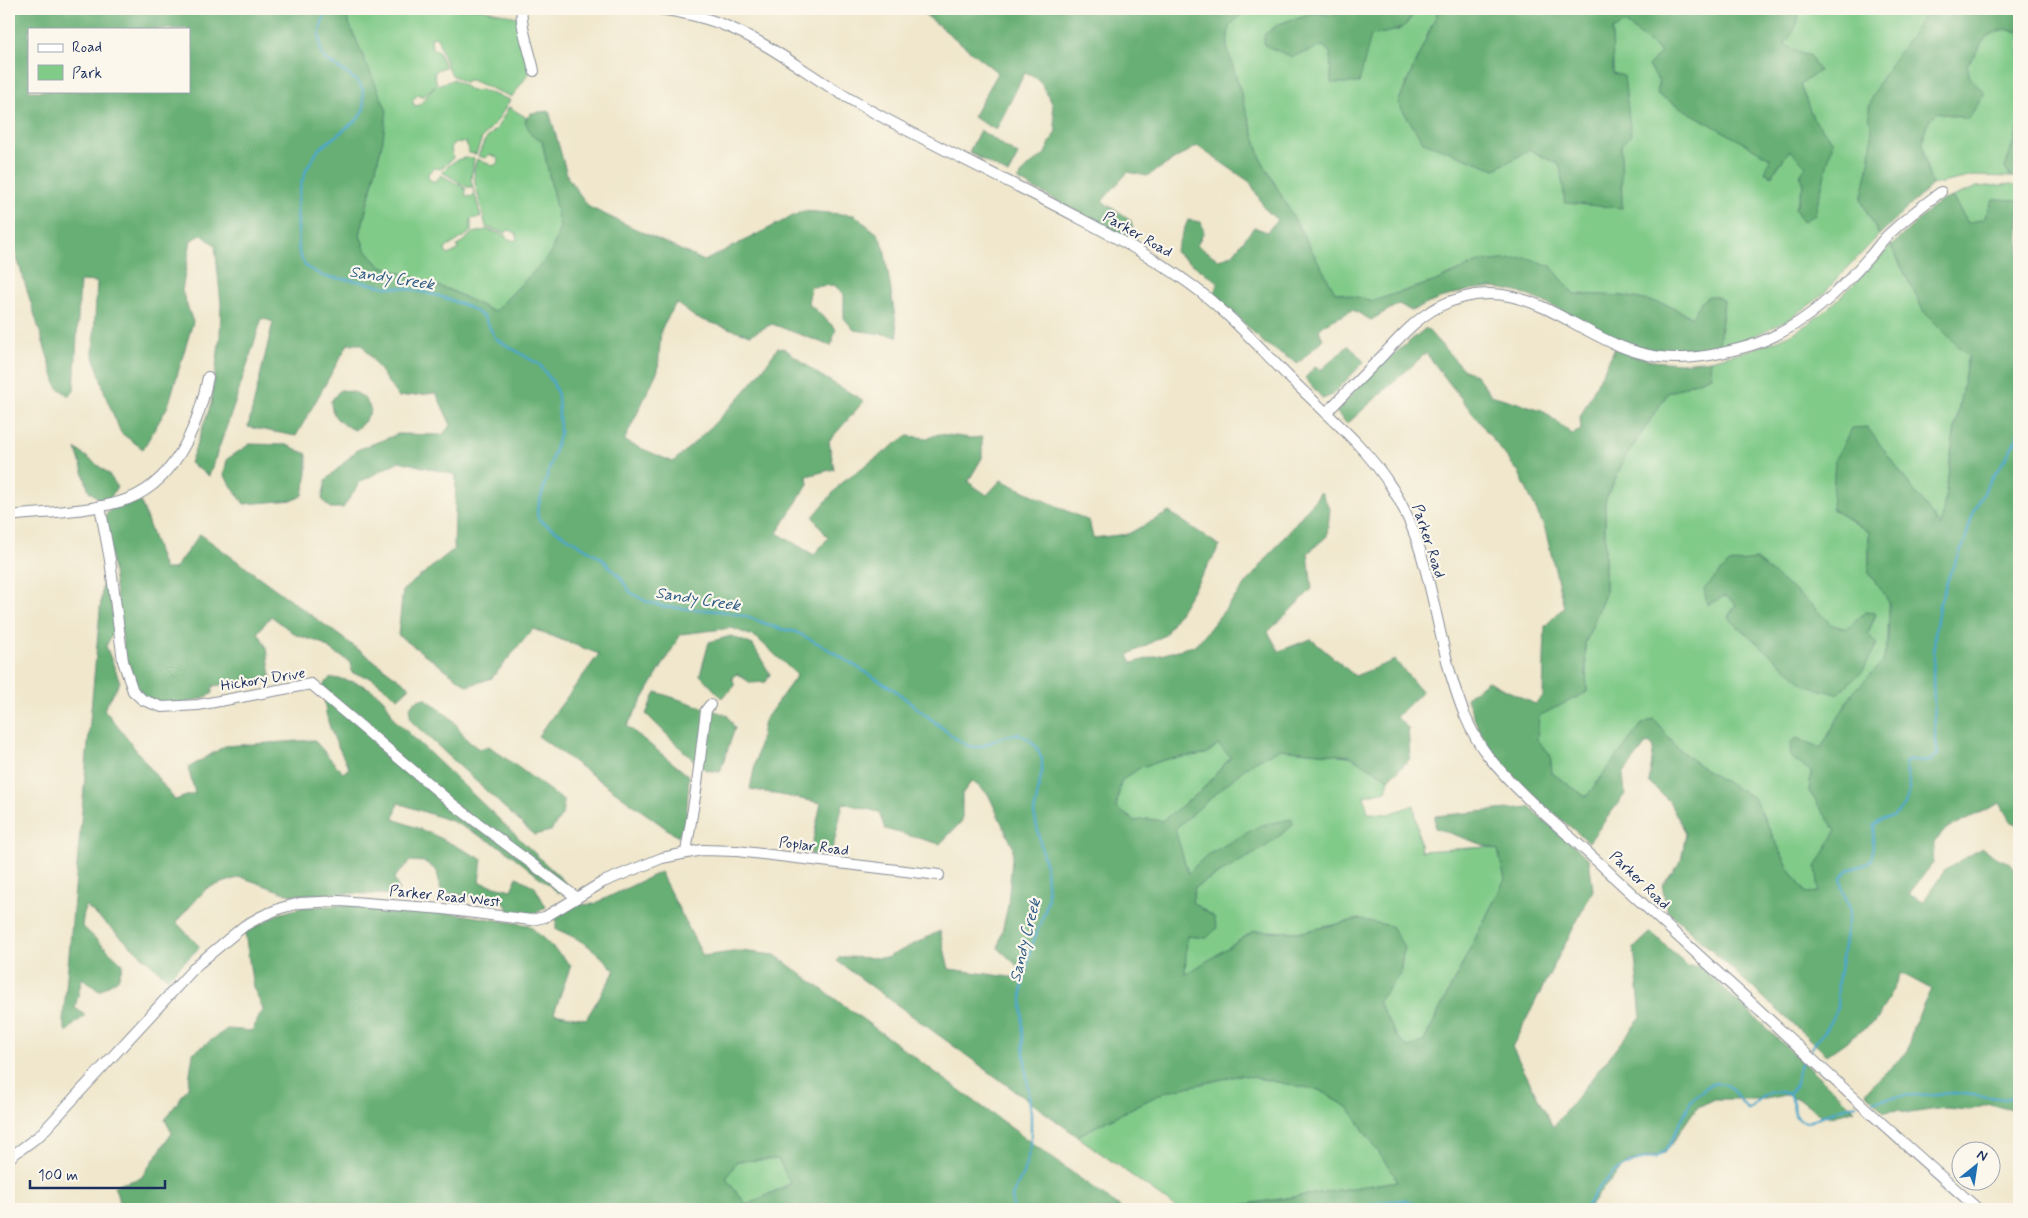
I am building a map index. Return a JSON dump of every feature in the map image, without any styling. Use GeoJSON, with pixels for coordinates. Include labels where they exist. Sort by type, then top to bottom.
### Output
{"type":"FeatureCollection","features":[{"type":"Feature","properties":{"kind":"street"},"geometry":{"type":"LineString","coordinates":[[522,9],[522,27],[534,71]]}},
{"type":"Feature","properties":{"kind":"street","name":"Parker Road"},"geometry":{"type":"LineString","coordinates":[[658,9],[698,16],[736,30],[757,41],[856,103],[1031,192],[1136,249],[1212,301],[1326,413],[1371,460],[1389,482],[1407,514],[1414,534],[1454,685],[1470,726],[1488,756],[1504,775],[1831,1078],[1978,1209]]}},
{"type":"Feature","properties":{"kind":"street"},"geometry":{"type":"LineString","coordinates":[[1326,413],[1401,336],[1425,315],[1437,307],[1457,299],[1479,295],[1497,293],[1532,302],[1622,347],[1660,358],[1700,357],[1751,345],[1770,337],[1811,314],[1835,293],[1890,233],[1941,192]]}},
{"type":"Feature","properties":{"kind":"street"},"geometry":{"type":"LineString","coordinates":[[9,516],[100,506],[126,500],[142,491],[168,470],[185,445],[204,398],[208,377]]}},
{"type":"Feature","properties":{"kind":"street","name":"Hickory Drive"},"geometry":{"type":"LineString","coordinates":[[100,506],[110,560],[123,661],[133,691],[143,700],[162,707],[198,705],[311,684],[454,805],[576,897]]}},
{"type":"Feature","properties":{"kind":"street"},"geometry":{"type":"LineString","coordinates":[[686,852],[706,710],[710,705]]}},
{"type":"Feature","properties":{"kind":"street","name":"Poplar Road"},"geometry":{"type":"LineString","coordinates":[[686,852],[702,850],[737,851],[939,875]]}},
{"type":"Feature","properties":{"kind":"street","name":"Parker Road West"},"geometry":{"type":"LineString","coordinates":[[9,1158],[40,1134],[198,965],[244,926],[280,908],[300,903],[340,901],[443,908],[527,920],[545,917],[603,882],[662,858],[686,852]]}},
{"type":"Feature","properties":{"kind":"green space"},"geometry":{"type":"Polygon","coordinates":[[[9,9],[348,9],[346,16],[387,111],[383,139],[360,235],[365,249],[379,265],[452,291],[494,312],[550,255],[560,227],[542,141],[531,135],[525,121],[531,113],[549,111],[568,178],[589,207],[704,261],[803,211],[854,215],[878,234],[884,247],[898,336],[854,330],[844,318],[844,294],[834,285],[811,287],[808,303],[836,329],[831,346],[772,324],[750,335],[696,318],[676,303],[661,330],[658,370],[624,441],[673,462],[716,422],[743,393],[768,363],[778,347],[785,349],[818,374],[864,401],[829,441],[834,469],[807,476],[808,484],[777,533],[814,555],[828,538],[813,517],[842,482],[907,436],[928,438],[939,434],[971,438],[982,437],[982,458],[968,482],[987,495],[1001,480],[1089,521],[1093,538],[1128,534],[1169,512],[1220,546],[1165,635],[1128,655],[1132,663],[1196,645],[1321,492],[1330,509],[1327,536],[1308,553],[1312,589],[1268,632],[1279,651],[1311,639],[1355,676],[1395,660],[1422,692],[1396,717],[1408,728],[1410,759],[1389,779],[1350,756],[1279,749],[1250,764],[1175,829],[1188,873],[1207,855],[1261,825],[1292,819],[1293,825],[1264,848],[1195,887],[1192,902],[1214,917],[1217,928],[1207,938],[1187,936],[1185,975],[1254,931],[1303,932],[1359,919],[1391,926],[1404,947],[1400,974],[1378,1002],[1397,1037],[1409,1048],[1424,1041],[1505,879],[1498,850],[1435,828],[1435,816],[1529,807],[1589,859],[1593,890],[1512,1047],[1553,1127],[1641,1017],[1634,948],[1651,932],[1688,966],[1700,967],[1855,1110],[1832,1116],[1821,1115],[1800,1099],[1785,1095],[1766,1099],[1715,1099],[1696,1108],[1665,1153],[1629,1161],[1601,1191],[1588,1209],[1215,1209],[1398,1181],[1348,1107],[1319,1090],[1241,1075],[1164,1092],[1077,1136],[837,961],[839,957],[886,958],[940,931],[949,969],[1018,978],[1019,967],[998,948],[1008,906],[1013,847],[988,794],[972,781],[962,794],[962,821],[940,844],[885,829],[879,812],[843,803],[831,857],[810,854],[821,803],[750,789],[764,721],[797,675],[757,638],[732,628],[681,634],[627,726],[689,776],[686,821],[678,837],[538,736],[599,654],[533,629],[492,678],[468,686],[398,635],[403,590],[454,549],[456,475],[399,461],[360,482],[343,508],[330,508],[322,499],[326,480],[357,450],[398,434],[442,435],[451,425],[436,393],[398,397],[362,344],[348,344],[296,436],[248,427],[273,322],[262,318],[209,476],[190,463],[211,404],[220,337],[221,304],[215,245],[202,235],[191,240],[182,291],[193,322],[168,406],[143,449],[121,433],[106,397],[93,353],[97,282],[80,281],[74,391],[69,396],[57,387],[9,232],[9,9]],[[1218,745],[1206,754],[1167,759],[1141,767],[1121,781],[1116,808],[1135,821],[1148,819],[1162,821],[1200,792],[1231,757],[1218,745]]]}},
{"type":"Feature","properties":{"kind":"green space"},"geometry":{"type":"Polygon","coordinates":[[[348,9],[482,9],[517,17],[529,73],[512,97],[471,80],[467,80],[465,83],[452,75],[447,67],[437,37],[431,38],[432,49],[438,50],[445,67],[437,70],[434,74],[437,83],[423,97],[419,94],[412,100],[414,105],[418,106],[434,87],[453,79],[472,91],[481,90],[510,100],[497,121],[482,138],[476,154],[469,153],[466,142],[453,144],[451,149],[453,158],[441,169],[435,168],[428,173],[431,181],[436,181],[441,175],[465,188],[466,196],[472,197],[474,194],[473,188],[481,217],[471,219],[471,232],[446,248],[445,251],[448,255],[458,250],[457,246],[473,233],[486,229],[505,235],[506,238],[515,241],[517,238],[516,233],[509,230],[505,233],[486,227],[475,183],[474,169],[477,159],[493,166],[499,162],[498,158],[489,154],[486,158],[478,156],[485,140],[497,128],[509,107],[527,118],[525,121],[542,141],[560,227],[550,255],[494,312],[452,291],[379,265],[365,249],[360,235],[383,139],[346,16],[348,9]]]}},
{"type":"Feature","properties":{"kind":"green space"},"geometry":{"type":"Polygon","coordinates":[[[918,9],[1273,9],[1243,13],[1229,27],[1227,47],[1261,159],[1335,292],[1373,301],[1436,281],[1478,262],[1528,258],[1551,266],[1574,294],[1624,296],[1665,304],[1692,317],[1705,298],[1708,296],[1718,297],[1724,301],[1719,345],[1694,350],[1668,351],[1630,345],[1611,338],[1556,308],[1531,297],[1505,290],[1482,288],[1450,295],[1411,311],[1399,304],[1371,320],[1353,310],[1325,324],[1319,330],[1323,339],[1298,364],[1264,343],[1214,294],[1218,282],[1175,252],[1188,220],[1201,222],[1204,232],[1197,245],[1219,260],[1233,254],[1254,227],[1267,232],[1277,220],[1265,209],[1250,182],[1197,146],[1147,176],[1128,172],[1102,201],[1131,221],[1134,237],[1131,240],[1018,180],[1026,168],[1044,155],[1056,131],[1052,103],[1039,80],[1025,72],[996,130],[973,117],[998,73],[918,9]]]}},
{"type":"Feature","properties":{"kind":"green space"},"geometry":{"type":"Polygon","coordinates":[[[1273,9],[1354,9],[1336,15],[1311,13],[1279,24],[1264,35],[1292,56],[1323,46],[1330,52],[1371,35],[1399,30],[1413,14],[1414,9],[1439,9],[1398,103],[1495,169],[1530,150],[1560,165],[1622,208],[1621,145],[1613,73],[1612,30],[1625,23],[1661,52],[1657,94],[1771,158],[1772,176],[1790,149],[1806,166],[1800,175],[1804,184],[1795,208],[1833,142],[1813,118],[1800,85],[1819,71],[1802,54],[1783,44],[1799,13],[1798,9],[1928,9],[1869,107],[1872,132],[1870,164],[1861,200],[1879,235],[1819,298],[1788,320],[1732,346],[1719,345],[1724,301],[1692,317],[1665,304],[1624,296],[1574,294],[1551,267],[1478,262],[1436,281],[1373,301],[1335,292],[1261,159],[1227,47],[1229,27],[1243,13],[1273,9]]]}},
{"type":"Feature","properties":{"kind":"green space"},"geometry":{"type":"Polygon","coordinates":[[[1354,9],[1414,9],[1408,22],[1403,27],[1392,32],[1371,35],[1359,83],[1331,83],[1330,52],[1323,46],[1292,57],[1264,45],[1264,35],[1279,24],[1311,13],[1336,15],[1354,9]]]}},
{"type":"Feature","properties":{"kind":"green space"},"geometry":{"type":"Polygon","coordinates":[[[1439,9],[1798,9],[1799,18],[1797,23],[1784,44],[1802,54],[1810,55],[1819,71],[1800,85],[1813,118],[1833,142],[1815,214],[1803,222],[1795,209],[1804,184],[1800,175],[1806,166],[1790,150],[1771,176],[1765,172],[1770,158],[1657,94],[1659,81],[1648,66],[1661,52],[1625,23],[1612,30],[1613,73],[1624,76],[1631,135],[1621,145],[1622,208],[1565,203],[1560,165],[1530,150],[1495,169],[1423,142],[1398,103],[1439,9]]]}},
{"type":"Feature","properties":{"kind":"green space"},"geometry":{"type":"Polygon","coordinates":[[[1928,9],[2019,9],[2019,32],[2004,29],[1987,36],[1967,65],[1970,78],[1985,93],[1968,119],[1938,112],[1929,121],[1923,147],[1932,185],[1879,235],[1861,200],[1871,143],[1870,104],[1888,67],[1928,9]]]}},
{"type":"Feature","properties":{"kind":"green space"},"geometry":{"type":"Polygon","coordinates":[[[2004,29],[2019,32],[2019,126],[2005,168],[2011,177],[1974,176],[1932,185],[1923,147],[1927,125],[1938,112],[1968,119],[1985,93],[1970,78],[1967,65],[1987,36],[2004,29]]]}},
{"type":"Feature","properties":{"kind":"green space"},"geometry":{"type":"Polygon","coordinates":[[[2019,126],[2019,178],[2011,177],[2005,168],[2019,126]]]}},
{"type":"Feature","properties":{"kind":"green space"},"geometry":{"type":"Polygon","coordinates":[[[980,130],[1018,155],[1008,174],[969,152],[980,130]]]}},
{"type":"Feature","properties":{"kind":"green space"},"geometry":{"type":"Polygon","coordinates":[[[474,158],[471,180],[473,187],[467,187],[442,172],[456,160],[474,158]]]}},
{"type":"Feature","properties":{"kind":"green space"},"geometry":{"type":"Polygon","coordinates":[[[2012,184],[2019,186],[2019,200],[1993,199],[1984,219],[1968,223],[1952,197],[1977,187],[2012,184]]]}},
{"type":"Feature","properties":{"kind":"green space"},"geometry":{"type":"Polygon","coordinates":[[[1952,197],[1968,223],[1984,219],[1993,199],[2019,200],[2019,825],[2010,821],[2000,803],[1946,829],[1934,843],[1933,863],[1909,894],[1923,902],[1945,870],[1982,848],[1997,858],[2010,863],[2019,875],[2019,1112],[1990,1104],[1970,1110],[1945,1108],[1910,1113],[1898,1110],[1885,1112],[1865,1092],[1907,1052],[1913,1027],[1931,989],[1901,973],[1877,1020],[1827,1055],[1667,910],[1662,885],[1681,861],[1686,833],[1669,801],[1649,782],[1654,746],[1647,743],[1623,774],[1625,794],[1589,842],[1530,792],[1502,764],[1491,749],[1479,729],[1466,697],[1488,681],[1535,704],[1543,696],[1545,626],[1564,607],[1545,529],[1519,473],[1426,353],[1347,424],[1336,412],[1373,371],[1426,328],[1463,369],[1477,376],[1491,395],[1542,410],[1572,434],[1581,430],[1580,417],[1615,348],[1652,361],[1681,363],[1710,360],[1711,376],[1668,393],[1625,458],[1605,501],[1605,594],[1585,644],[1587,692],[1539,716],[1537,740],[1550,754],[1552,773],[1586,797],[1642,724],[1654,719],[1677,748],[1708,772],[1754,798],[1789,869],[1806,893],[1819,892],[1816,867],[1836,831],[1809,791],[1811,771],[1791,758],[1790,743],[1796,738],[1821,748],[1853,692],[1883,662],[1888,641],[1889,602],[1869,573],[1869,532],[1832,509],[1835,459],[1852,428],[1867,427],[1941,527],[1953,440],[1968,356],[1924,312],[1891,246],[1937,203],[1952,197]]]}},
{"type":"Feature","properties":{"kind":"green space"},"geometry":{"type":"Polygon","coordinates":[[[1891,246],[1924,312],[1968,356],[1953,440],[1941,528],[1867,427],[1832,509],[1869,532],[1869,573],[1889,602],[1888,641],[1883,662],[1853,692],[1821,748],[1796,738],[1792,758],[1811,771],[1809,791],[1836,831],[1817,867],[1820,892],[1806,893],[1789,869],[1754,798],[1707,772],[1677,748],[1654,719],[1642,724],[1586,797],[1552,773],[1550,754],[1537,741],[1538,716],[1587,692],[1585,644],[1605,594],[1605,501],[1625,458],[1668,393],[1711,376],[1710,360],[1765,345],[1797,331],[1823,313],[1891,246]],[[1725,596],[1736,604],[1728,617],[1868,634],[1876,614],[1865,612],[1848,629],[1832,625],[1810,603],[1725,596]]]}},
{"type":"Feature","properties":{"kind":"green space"},"geometry":{"type":"Polygon","coordinates":[[[1349,345],[1364,362],[1332,395],[1323,399],[1305,378],[1315,367],[1321,370],[1349,345]]]}},
{"type":"Feature","properties":{"kind":"green space"},"geometry":{"type":"Polygon","coordinates":[[[340,390],[351,391],[360,395],[366,401],[371,411],[364,422],[355,430],[337,419],[331,407],[331,401],[340,390]]]}},
{"type":"Feature","properties":{"kind":"green space"},"geometry":{"type":"Polygon","coordinates":[[[250,444],[287,445],[307,454],[307,473],[303,495],[294,500],[244,504],[224,475],[227,459],[250,444]]]}},
{"type":"Feature","properties":{"kind":"green space"},"geometry":{"type":"Polygon","coordinates":[[[76,449],[108,473],[117,486],[110,499],[102,501],[89,491],[76,449]]]}},
{"type":"Feature","properties":{"kind":"green space"},"geometry":{"type":"Polygon","coordinates":[[[141,502],[164,569],[174,569],[200,534],[410,687],[398,698],[372,678],[352,673],[351,663],[319,642],[296,635],[271,616],[258,632],[267,648],[271,677],[213,686],[212,694],[181,704],[159,703],[149,700],[140,694],[132,684],[126,664],[105,516],[112,508],[141,502]]]}},
{"type":"Feature","properties":{"kind":"green space"},"geometry":{"type":"Polygon","coordinates":[[[1756,560],[1810,603],[1832,625],[1847,629],[1865,612],[1876,613],[1868,634],[1877,644],[1863,671],[1837,694],[1807,686],[1728,618],[1736,604],[1725,596],[1707,605],[1704,589],[1729,563],[1756,560]]]}},
{"type":"Feature","properties":{"kind":"green space"},"geometry":{"type":"Polygon","coordinates":[[[104,566],[107,566],[114,631],[106,646],[120,682],[104,709],[175,800],[195,793],[188,768],[225,746],[314,740],[343,773],[349,768],[327,718],[324,684],[330,678],[344,680],[364,686],[382,698],[394,719],[568,885],[559,893],[503,848],[454,822],[398,803],[394,819],[430,833],[482,859],[479,882],[511,890],[517,877],[535,887],[546,907],[531,916],[511,914],[504,902],[441,892],[437,871],[425,862],[410,861],[394,878],[399,890],[395,895],[344,893],[291,895],[241,877],[207,888],[176,922],[200,947],[167,978],[85,905],[82,926],[123,964],[118,979],[99,991],[82,978],[75,1008],[85,1015],[66,1032],[63,1021],[104,566]]]}},
{"type":"Feature","properties":{"kind":"green space"},"geometry":{"type":"Polygon","coordinates":[[[731,636],[753,645],[770,674],[766,682],[751,683],[737,674],[732,677],[735,686],[722,698],[700,675],[709,642],[731,636]]]}},
{"type":"Feature","properties":{"kind":"green space"},"geometry":{"type":"Polygon","coordinates":[[[656,692],[727,715],[735,728],[720,772],[706,770],[693,760],[646,714],[656,692]]]}},
{"type":"Feature","properties":{"kind":"green space"},"geometry":{"type":"Polygon","coordinates":[[[425,698],[452,719],[468,741],[479,749],[489,746],[564,801],[562,815],[551,831],[534,835],[412,722],[411,706],[416,701],[425,698]]]}},
{"type":"Feature","properties":{"kind":"green space"},"geometry":{"type":"Polygon","coordinates":[[[1218,745],[1232,756],[1200,792],[1162,821],[1148,819],[1135,821],[1116,808],[1121,781],[1141,767],[1167,759],[1206,754],[1218,745]]]}},
{"type":"Feature","properties":{"kind":"green space"},"geometry":{"type":"Polygon","coordinates":[[[1279,749],[1350,756],[1389,779],[1386,791],[1364,796],[1368,813],[1389,814],[1414,805],[1421,851],[1487,847],[1498,850],[1505,879],[1424,1041],[1409,1048],[1397,1037],[1378,1002],[1400,974],[1404,947],[1359,919],[1303,932],[1254,931],[1184,976],[1187,936],[1207,938],[1214,917],[1192,902],[1195,887],[1264,848],[1293,825],[1292,819],[1207,855],[1188,873],[1174,829],[1250,764],[1279,749]]]}},
{"type":"Feature","properties":{"kind":"green space"},"geometry":{"type":"Polygon","coordinates":[[[660,872],[703,956],[740,951],[775,955],[1122,1209],[122,1209],[114,1186],[141,1178],[172,1133],[165,1120],[188,1087],[193,1053],[227,1029],[252,1031],[263,1009],[253,987],[245,933],[278,914],[304,907],[348,905],[451,913],[529,925],[571,965],[554,1013],[586,1019],[615,971],[588,946],[556,929],[556,916],[572,905],[594,904],[660,872]],[[778,1159],[737,1161],[726,1179],[747,1205],[791,1184],[778,1159]]]}},
{"type":"Feature","properties":{"kind":"green space"},"geometry":{"type":"Polygon","coordinates":[[[1241,1075],[1319,1090],[1348,1107],[1398,1181],[1215,1209],[1178,1209],[1077,1136],[1164,1092],[1241,1075]]]}},
{"type":"Feature","properties":{"kind":"green space"},"geometry":{"type":"Polygon","coordinates":[[[778,1159],[791,1183],[747,1205],[726,1179],[737,1161],[778,1159]]]}},
{"type":"Feature","properties":{"kind":"waterway","name":"Sandy Creek"},"geometry":{"type":"LineString","coordinates":[[326,9],[319,33],[321,53],[325,59],[356,80],[361,86],[364,108],[358,119],[319,149],[307,168],[301,184],[297,206],[299,253],[306,267],[325,277],[404,288],[439,296],[467,306],[484,317],[496,339],[540,365],[553,383],[558,395],[560,432],[537,511],[538,518],[601,558],[620,577],[630,592],[645,601],[665,607],[720,611],[745,616],[777,628],[796,632],[893,689],[968,746],[980,747],[1005,736],[1019,734],[1030,740],[1037,748],[1042,759],[1042,771],[1034,813],[1046,869],[1048,896],[1045,911],[1031,948],[1022,989],[1023,1044],[1031,1113],[1031,1145],[1023,1174],[1012,1196],[1013,1209]]}},
{"type":"Feature","properties":{"kind":"waterway"},"geometry":{"type":"LineString","coordinates":[[1811,1048],[1826,1029],[1837,1009],[1838,982],[1850,909],[1842,888],[1841,878],[1848,870],[1867,864],[1872,859],[1874,825],[1882,819],[1893,817],[1905,805],[1910,789],[1905,763],[1909,760],[1931,761],[1938,754],[1935,735],[1933,675],[1935,633],[1939,606],[1950,573],[1964,544],[1974,510],[2017,438],[2019,427]]}},
{"type":"Feature","properties":{"kind":"waterway"},"geometry":{"type":"LineString","coordinates":[[1788,1094],[1795,1086],[1802,1060]]}},
{"type":"Feature","properties":{"kind":"waterway"},"geometry":{"type":"LineString","coordinates":[[1585,1209],[1596,1191],[1613,1173],[1632,1162],[1656,1157],[1667,1149],[1691,1101],[1706,1087],[1715,1083],[1725,1084],[1730,1087],[1748,1110],[1769,1093],[1789,1094],[1793,1102],[1795,1116],[1806,1123],[1838,1109],[1856,1105]]}},
{"type":"Feature","properties":{"kind":"waterway"},"geometry":{"type":"LineString","coordinates":[[1874,1101],[1898,1096],[1955,1093],[2006,1099],[2014,1097],[2019,1092]]}},
{"type":"Feature","properties":{"kind":"waterway"},"geometry":{"type":"LineString","coordinates":[[1354,1209],[1381,1202],[1403,1200],[1430,1209]]}}]}
